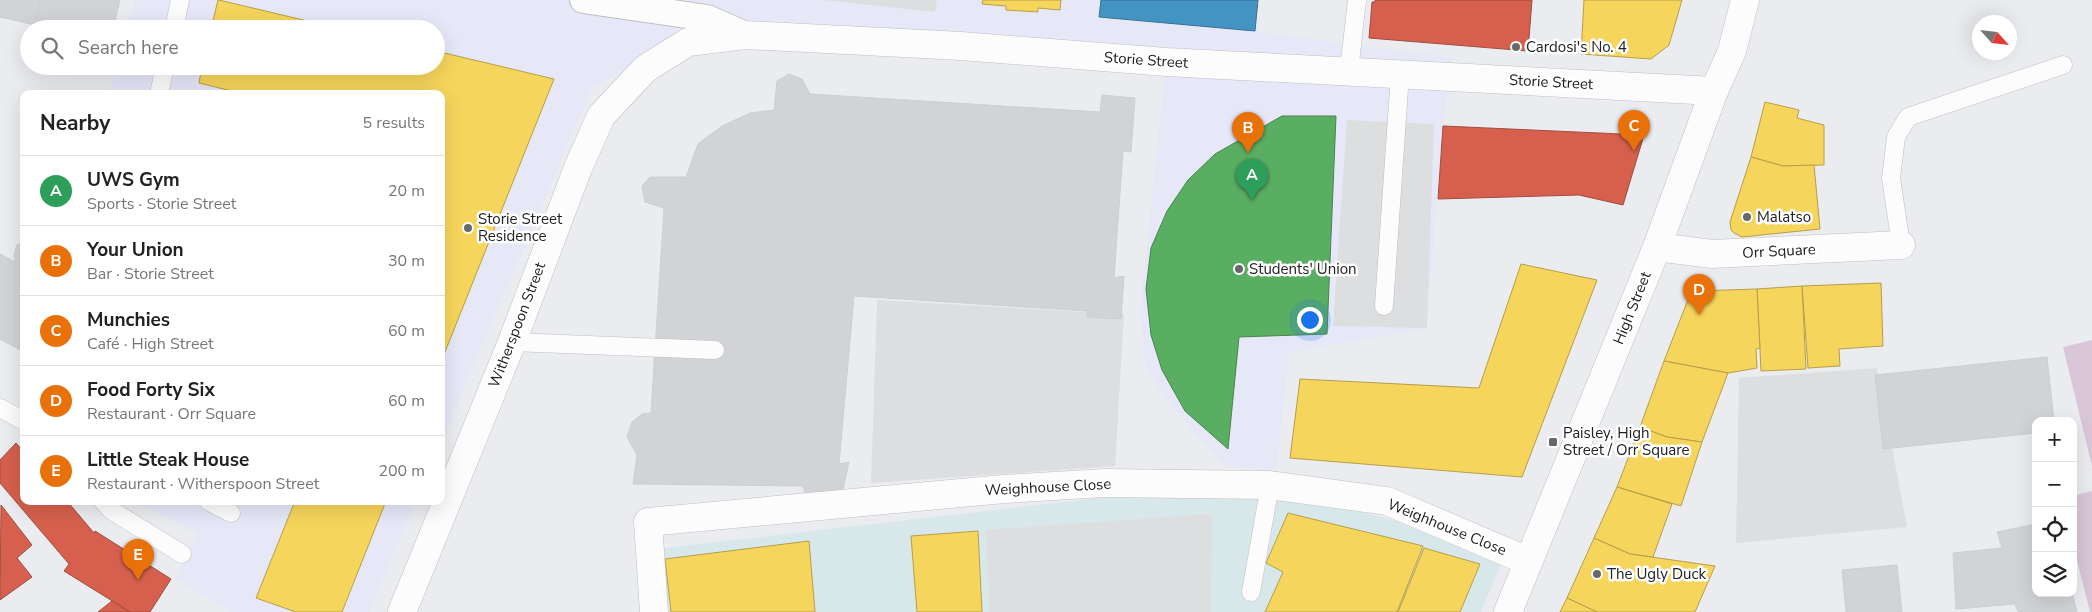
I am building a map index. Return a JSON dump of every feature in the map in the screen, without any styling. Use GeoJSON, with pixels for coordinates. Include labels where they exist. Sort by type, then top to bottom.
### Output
{"type":"FeatureCollection","features":[{"type":"Feature","properties":{"kind":"street","name":"Storie Street"},"geometry":{"type":"LineString","coordinates":[[583,0],[707,18],[746,35],[961,46],[1166,62],[1714,91]]}},
{"type":"Feature","properties":{"kind":"street","name":"High Street"},"geometry":{"type":"LineString","coordinates":[[1508,612],[1657,247],[1714,91],[1732,50],[1745,0]]}},
{"type":"Feature","properties":{"kind":"street","name":"Witherspoon Street"},"geometry":{"type":"LineString","coordinates":[[402,612],[512,342],[578,168],[601,116],[645,68],[688,42],[746,35]]}},
{"type":"Feature","properties":{"kind":"street","name":"Orr Square"},"geometry":{"type":"LineString","coordinates":[[1657,247],[1712,254],[1901,245]]}},
{"type":"Feature","properties":{"kind":"street","name":"Weighhouse Close"},"geometry":{"type":"LineString","coordinates":[[654,612],[648,522],[1004,489],[1104,483],[1270,485],[1387,501],[1528,561]]}},
{"type":"Feature","properties":{"kind":"lane"},"geometry":{"type":"LineString","coordinates":[[176,20],[180,0]]}},
{"type":"Feature","properties":{"kind":"lane"},"geometry":{"type":"LineString","coordinates":[[1349,71],[1358,0]]}},
{"type":"Feature","properties":{"kind":"lane"},"geometry":{"type":"LineString","coordinates":[[1901,245],[1891,178],[1896,137],[1908,117],[2063,65]]}},
{"type":"Feature","properties":{"kind":"lane"},"geometry":{"type":"LineString","coordinates":[[1384,306],[1400,74]]}},
{"type":"Feature","properties":{"kind":"lane"},"geometry":{"type":"LineString","coordinates":[[160,90],[163,75]]}},
{"type":"Feature","properties":{"kind":"lane"},"geometry":{"type":"LineString","coordinates":[[512,342],[715,350]]}},
{"type":"Feature","properties":{"kind":"lane"},"geometry":{"type":"LineString","coordinates":[[0,408],[20,418]]}},
{"type":"Feature","properties":{"kind":"lane"},"geometry":{"type":"LineString","coordinates":[[1251,592],[1270,485]]}},
{"type":"Feature","properties":{"kind":"lane"},"geometry":{"type":"LineString","coordinates":[[106,505],[182,554]]}},
{"type":"Feature","properties":{"kind":"lane"},"geometry":{"type":"LineString","coordinates":[[216,505],[231,513]]}},
{"type":"Feature","properties":{"kind":"shaded area"},"geometry":{"type":"Polygon","coordinates":[[[135,0],[1258,0],[1256,31],[1453,58],[1443,126],[1427,328],[1289,353],[1276,472],[1224,465],[1171,406],[1146,369],[1140,311],[1166,63],[707,19],[592,88],[445,433],[445,90],[110,90],[114,75],[445,75],[445,20],[129,20],[135,0]]]}},
{"type":"Feature","properties":{"kind":"shaded area"},"geometry":{"type":"Polygon","coordinates":[[[824,0],[937,0],[935,12],[824,0]]]}},
{"type":"Feature","properties":{"kind":"shaded area"},"geometry":{"type":"Polygon","coordinates":[[[1347,120],[1434,124],[1427,328],[1333,326],[1347,120]]]}},
{"type":"Feature","properties":{"kind":"shaded area"},"geometry":{"type":"Polygon","coordinates":[[[877,300],[1124,314],[1115,466],[871,483],[877,300]]]}},
{"type":"Feature","properties":{"kind":"shaded area"},"geometry":{"type":"Polygon","coordinates":[[[2092,340],[2092,466],[2063,347],[2092,340]]]}},
{"type":"Feature","properties":{"kind":"shaded area"},"geometry":{"type":"Polygon","coordinates":[[[1877,368],[1907,527],[1736,543],[1739,378],[1877,368]]]}},
{"type":"Feature","properties":{"kind":"shaded area"},"geometry":{"type":"Polygon","coordinates":[[[2092,491],[2092,612],[2090,612],[2077,560],[2077,495],[2092,491]]]}},
{"type":"Feature","properties":{"kind":"shaded area"},"geometry":{"type":"Polygon","coordinates":[[[1108,497],[1311,498],[1506,551],[1481,612],[664,612],[655,549],[1108,497]]]}},
{"type":"Feature","properties":{"kind":"shaded area"},"geometry":{"type":"Polygon","coordinates":[[[141,505],[414,505],[369,612],[231,612],[175,578],[197,534],[141,505]]]}},
{"type":"Feature","properties":{"kind":"shaded area"},"geometry":{"type":"Polygon","coordinates":[[[1212,514],[1211,612],[990,612],[986,530],[1212,514]]]}},
{"type":"Feature","properties":{"kind":"building: Homes"},"geometry":{"type":"Polygon","coordinates":[[[219,0],[303,20],[213,20],[219,0]]]}},
{"type":"Feature","properties":{"kind":"building: Homes"},"geometry":{"type":"Polygon","coordinates":[[[983,0],[1061,0],[1060,10],[1038,8],[1038,12],[1006,10],[1006,6],[982,4],[983,0]]]}},
{"type":"Feature","properties":{"kind":"building: Homes"},"geometry":{"type":"Polygon","coordinates":[[[1584,0],[1682,0],[1669,45],[1651,59],[1581,54],[1584,0]]]}},
{"type":"Feature","properties":{"kind":"building: Homes","name":"Storie Street Residence"},"geometry":{"type":"Polygon","coordinates":[[[445,53],[554,79],[445,352],[445,90],[228,90],[199,83],[200,75],[445,75],[445,53]]]}},
{"type":"Feature","properties":{"kind":"building: Homes"},"geometry":{"type":"Polygon","coordinates":[[[1765,102],[1799,110],[1797,118],[1824,125],[1824,165],[1783,166],[1751,157],[1765,102]]]}},
{"type":"Feature","properties":{"kind":"building: Homes"},"geometry":{"type":"Polygon","coordinates":[[[1751,157],[1783,166],[1814,165],[1820,229],[1742,237],[1731,230],[1730,222],[1751,157]]]}},
{"type":"Feature","properties":{"kind":"building: Homes"},"geometry":{"type":"Polygon","coordinates":[[[1521,264],[1597,280],[1522,477],[1290,458],[1300,379],[1479,388],[1521,264]]]}},
{"type":"Feature","properties":{"kind":"building: Homes"},"geometry":{"type":"Polygon","coordinates":[[[1881,283],[1883,346],[1839,349],[1840,366],[1808,368],[1802,286],[1881,283]]]}},
{"type":"Feature","properties":{"kind":"building: Homes"},"geometry":{"type":"Polygon","coordinates":[[[1802,286],[1806,369],[1761,371],[1757,289],[1802,286]]]}},
{"type":"Feature","properties":{"kind":"building: Homes"},"geometry":{"type":"Polygon","coordinates":[[[1757,289],[1760,348],[1756,349],[1757,368],[1728,373],[1664,361],[1689,297],[1696,291],[1757,289]]]}},
{"type":"Feature","properties":{"kind":"building: Homes"},"geometry":{"type":"Polygon","coordinates":[[[1664,361],[1728,373],[1702,442],[1667,437],[1640,427],[1664,361]]]}},
{"type":"Feature","properties":{"kind":"building: Homes"},"geometry":{"type":"Polygon","coordinates":[[[1640,427],[1667,437],[1702,442],[1681,506],[1617,487],[1640,427]]]}},
{"type":"Feature","properties":{"kind":"building: Homes"},"geometry":{"type":"Polygon","coordinates":[[[1617,487],[1672,504],[1653,557],[1630,554],[1594,538],[1617,487]]]}},
{"type":"Feature","properties":{"kind":"building: Homes"},"geometry":{"type":"Polygon","coordinates":[[[293,505],[384,505],[342,612],[296,612],[256,598],[293,505]]]}},
{"type":"Feature","properties":{"kind":"building: Homes"},"geometry":{"type":"Polygon","coordinates":[[[1288,513],[1423,546],[1397,612],[1265,612],[1283,572],[1266,563],[1288,513]]]}},
{"type":"Feature","properties":{"kind":"building: Homes"},"geometry":{"type":"Polygon","coordinates":[[[978,531],[982,612],[917,612],[911,536],[978,531]]]}},
{"type":"Feature","properties":{"kind":"building: Homes"},"geometry":{"type":"Polygon","coordinates":[[[1594,538],[1630,554],[1715,566],[1695,612],[1597,612],[1567,598],[1594,538]]]}},
{"type":"Feature","properties":{"kind":"building: Homes"},"geometry":{"type":"Polygon","coordinates":[[[809,541],[815,612],[671,612],[665,559],[809,541]]]}},
{"type":"Feature","properties":{"kind":"building: Homes"},"geometry":{"type":"Polygon","coordinates":[[[1424,548],[1480,564],[1460,612],[1398,612],[1424,548]]]}},
{"type":"Feature","properties":{"kind":"building: Homes"},"geometry":{"type":"Polygon","coordinates":[[[1567,598],[1597,612],[1560,612],[1567,598]]]}},
{"type":"Feature","properties":{"kind":"building: Shops"},"geometry":{"type":"Polygon","coordinates":[[[1375,0],[1532,0],[1528,51],[1369,38],[1372,2],[1375,2],[1375,0]]]}},
{"type":"Feature","properties":{"kind":"building: Shops"},"geometry":{"type":"Polygon","coordinates":[[[1443,126],[1644,135],[1623,205],[1579,195],[1438,199],[1443,126]]]}},
{"type":"Feature","properties":{"kind":"building: Shops"},"geometry":{"type":"Polygon","coordinates":[[[16,443],[20,448],[20,505],[70,505],[94,533],[95,531],[171,579],[150,612],[130,612],[64,571],[69,564],[0,483],[0,460],[16,443]]]}},
{"type":"Feature","properties":{"kind":"building: Shops"},"geometry":{"type":"Polygon","coordinates":[[[1,505],[32,545],[17,558],[32,577],[0,600],[1,505]]]}},
{"type":"Feature","properties":{"kind":"building: Shops"},"geometry":{"type":"Polygon","coordinates":[[[112,601],[130,612],[98,612],[112,601]]]}},
{"type":"Feature","properties":{"kind":"building: Schools"},"geometry":{"type":"Polygon","coordinates":[[[1101,0],[1258,0],[1255,31],[1099,17],[1101,0]]]}},
{"type":"Feature","properties":{"kind":"building: Public","name":"Students' Union"},"geometry":{"type":"Polygon","coordinates":[[[1282,116],[1336,116],[1327,334],[1239,337],[1228,449],[1185,411],[1162,370],[1151,335],[1146,289],[1151,248],[1167,211],[1188,180],[1215,154],[1282,116]]]}},
{"type":"Feature","properties":{"kind":"building: Other"},"geometry":{"type":"Polygon","coordinates":[[[0,0],[40,0],[36,20],[20,20],[20,22],[0,17],[0,0]]]}},
{"type":"Feature","properties":{"kind":"building: Other"},"geometry":{"type":"Polygon","coordinates":[[[40,0],[120,0],[115,20],[36,20],[40,0]]]}},
{"type":"Feature","properties":{"kind":"building: Other"},"geometry":{"type":"Polygon","coordinates":[[[789,74],[802,79],[810,94],[1100,112],[1102,95],[1135,98],[1131,152],[1123,151],[1114,278],[1124,276],[1121,319],[1087,317],[1087,311],[854,296],[839,464],[849,462],[842,493],[805,493],[803,486],[633,484],[637,455],[627,437],[632,422],[642,414],[651,413],[664,208],[645,202],[642,186],[650,177],[686,177],[698,144],[722,126],[750,113],[774,110],[777,81],[789,74]]]}},
{"type":"Feature","properties":{"kind":"building: Other"},"geometry":{"type":"Polygon","coordinates":[[[20,244],[20,350],[0,339],[0,254],[15,262],[14,254],[17,245],[20,244]]]}},
{"type":"Feature","properties":{"kind":"building: Other"},"geometry":{"type":"Polygon","coordinates":[[[2047,357],[2054,417],[2032,417],[2032,433],[1883,449],[1875,375],[2047,357]]]}},
{"type":"Feature","properties":{"kind":"building: Other"},"geometry":{"type":"Polygon","coordinates":[[[2032,525],[2032,597],[2073,597],[2077,612],[2018,612],[2015,604],[1956,609],[1953,553],[2002,548],[1997,532],[2032,525]]]}},
{"type":"Feature","properties":{"kind":"building: Other"},"geometry":{"type":"Polygon","coordinates":[[[1897,565],[1902,612],[1846,612],[1842,570],[1897,565]]]}},
{"type":"Feature","properties":{"kind":"place","name":"Cardosi's No. 4"},"geometry":{"type":"Point","coordinates":[1516,47]}},
{"type":"Feature","properties":{"kind":"place","name":"Munchies"},"geometry":{"type":"Point","coordinates":[1634,151]}},
{"type":"Feature","properties":{"kind":"place","name":"Your Union"},"geometry":{"type":"Point","coordinates":[1248,153]}},
{"type":"Feature","properties":{"kind":"place","name":"UWS Gym"},"geometry":{"type":"Point","coordinates":[1252,200]}},
{"type":"Feature","properties":{"kind":"place","name":"Malatso"},"geometry":{"type":"Point","coordinates":[1747,217]}},
{"type":"Feature","properties":{"kind":"place","name":"Storie Street Residence"},"geometry":{"type":"Point","coordinates":[468,228]}},
{"type":"Feature","properties":{"kind":"place","name":"Students' Union"},"geometry":{"type":"Point","coordinates":[1239,269]}},
{"type":"Feature","properties":{"kind":"place","name":"Food Forty Six"},"geometry":{"type":"Point","coordinates":[1699,315]}},
{"type":"Feature","properties":{"kind":"place","name":"Paisley, High Street / Orr Square"},"geometry":{"type":"Point","coordinates":[1553,442]}},
{"type":"Feature","properties":{"kind":"place","name":"The Ugly Duck"},"geometry":{"type":"Point","coordinates":[1597,574]}},
{"type":"Feature","properties":{"kind":"place","name":"Little Steak House"},"geometry":{"type":"Point","coordinates":[138,580]}}]}
